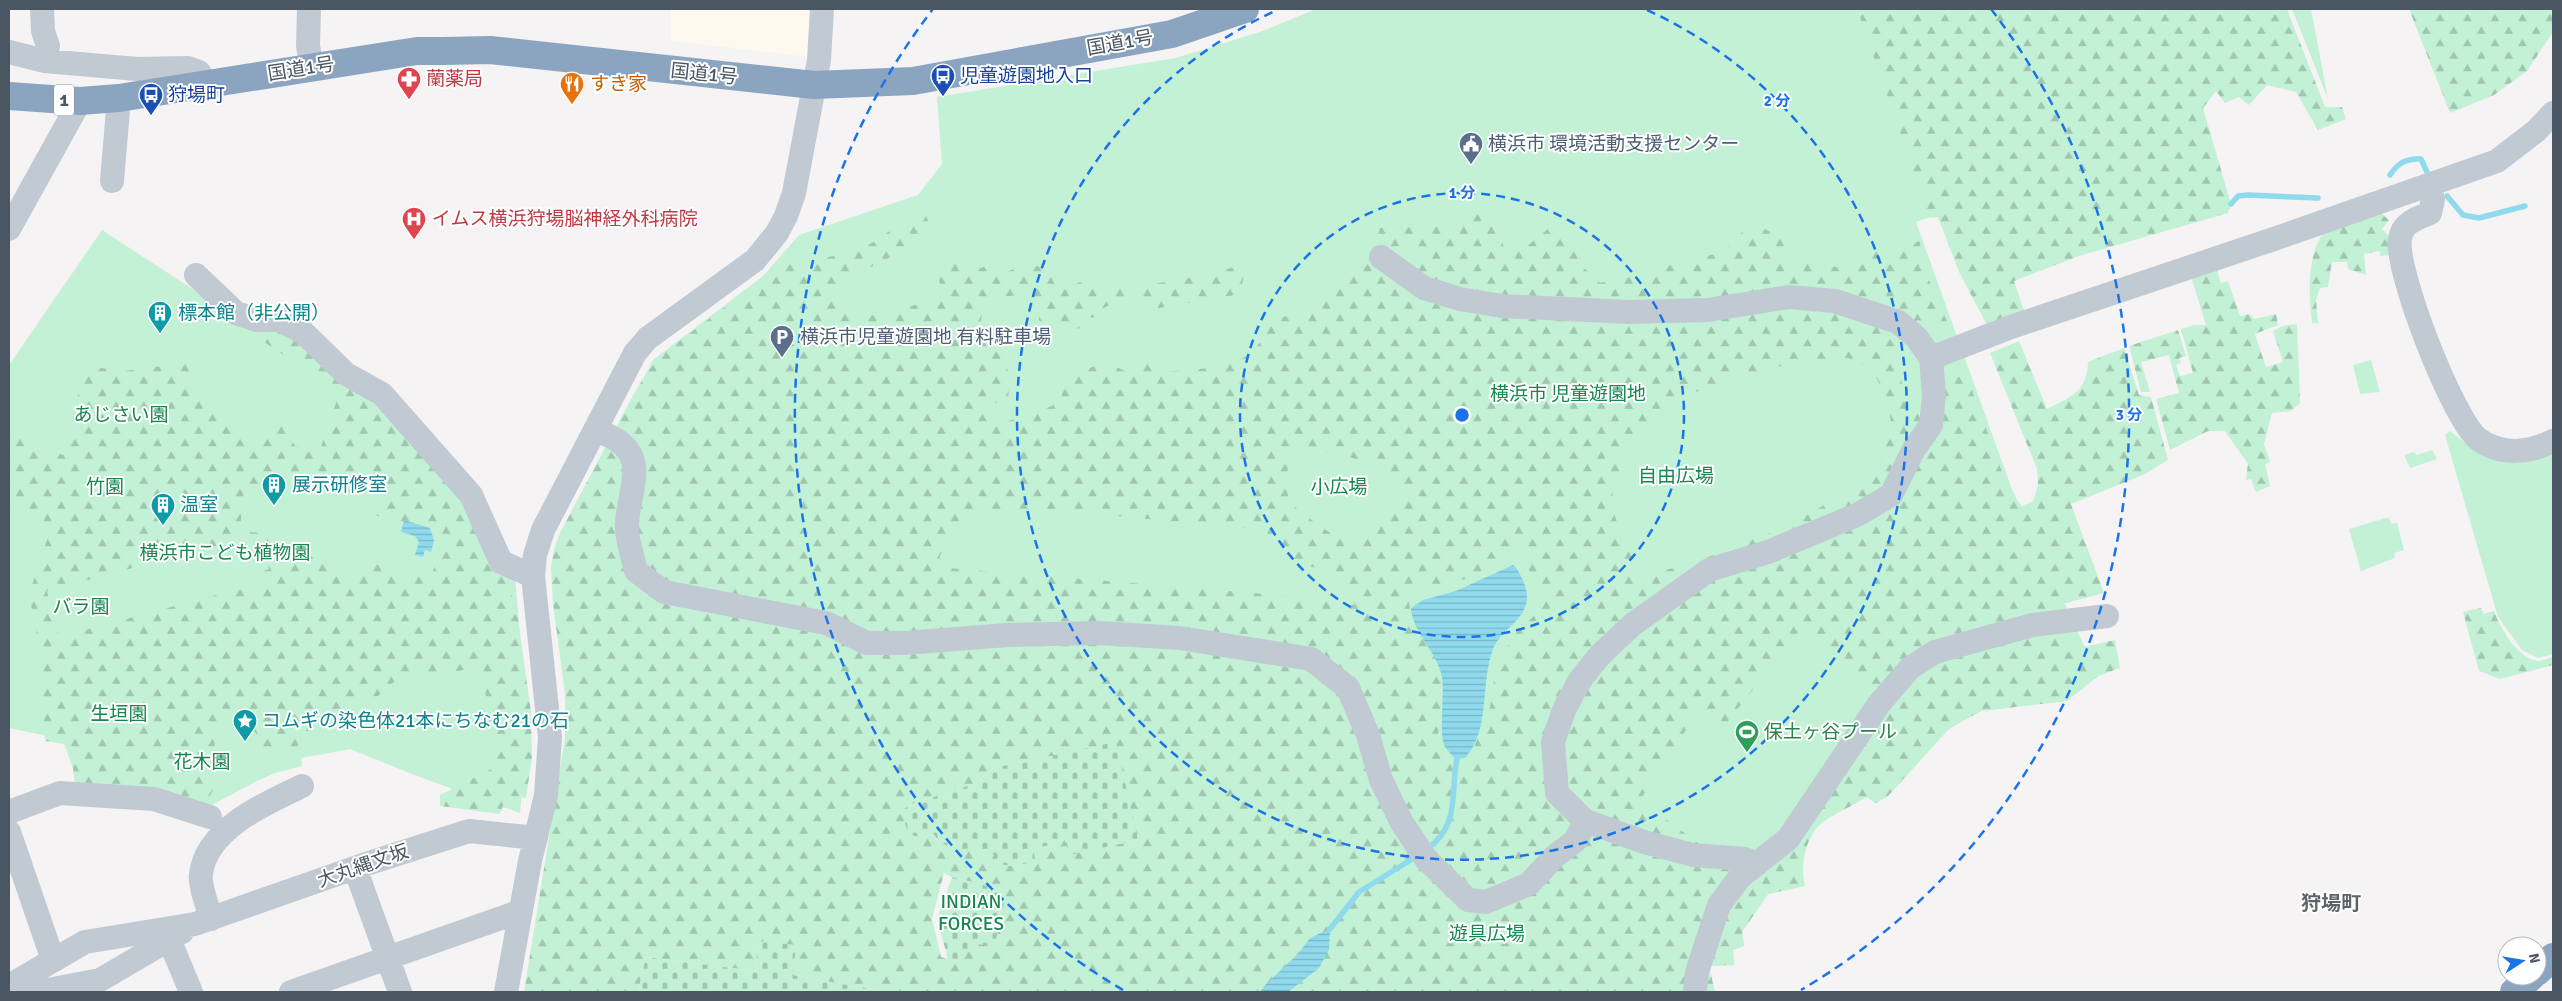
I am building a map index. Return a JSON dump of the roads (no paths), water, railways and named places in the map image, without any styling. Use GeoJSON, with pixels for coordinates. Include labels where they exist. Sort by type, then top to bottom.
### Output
{"type":"FeatureCollection","features":[{"type":"Feature","properties":{"kind":"highway","name":"国道1号"},"geometry":{"type":"LineString","coordinates":[[9,96],[80,101],[119,98],[416,51],[490,50],[814,85],[865,84],[932,77],[1172,34],[1243,9]]}},
{"type":"Feature","properties":{"kind":"street"},"geometry":{"type":"LineString","coordinates":[[42,9],[43,31],[48,46]]}},
{"type":"Feature","properties":{"kind":"street"},"geometry":{"type":"LineString","coordinates":[[309,9],[308,46],[312,67]]}},
{"type":"Feature","properties":{"kind":"street"},"geometry":{"type":"LineString","coordinates":[[506,992],[546,795],[550,737],[533,576],[535,555],[553,506],[635,353],[648,338],[756,260],[777,233],[786,216],[794,194],[819,60],[822,9]]}},
{"type":"Feature","properties":{"kind":"street"},"geometry":{"type":"LineString","coordinates":[[9,52],[45,61],[137,69],[188,68],[199,72],[207,85]]}},
{"type":"Feature","properties":{"kind":"street"},"geometry":{"type":"LineString","coordinates":[[112,181],[119,98]]}},
{"type":"Feature","properties":{"kind":"street"},"geometry":{"type":"LineString","coordinates":[[9,229],[80,101]]}},
{"type":"Feature","properties":{"kind":"street"},"geometry":{"type":"LineString","coordinates":[[1930,358],[2011,327],[2274,239],[2497,161],[2536,131],[2553,112]]}},
{"type":"Feature","properties":{"kind":"street"},"geometry":{"type":"LineString","coordinates":[[2429,184],[2433,199],[2430,214],[2416,219],[2404,227],[2400,239],[2402,261],[2420,322],[2458,413],[2478,438],[2499,450],[2518,451],[2541,447],[2553,441]]}},
{"type":"Feature","properties":{"kind":"street"},"geometry":{"type":"LineString","coordinates":[[1381,257],[1424,288],[1460,299],[1502,306],[1628,312],[1708,310],[1789,296],[1836,301],[1898,322],[1917,338],[1930,358],[1934,394],[1931,425],[1914,449],[1891,496],[1857,515],[1768,552],[1709,570],[1632,625],[1600,655],[1580,680],[1564,710],[1553,742],[1553,763],[1557,793],[1585,822],[1644,842],[1692,855],[1744,859],[1757,864]]}},
{"type":"Feature","properties":{"kind":"street"},"geometry":{"type":"LineString","coordinates":[[196,275],[236,313],[257,320],[281,320],[304,333],[346,374],[382,394],[471,495],[501,562],[533,576]]}},
{"type":"Feature","properties":{"kind":"street"},"geometry":{"type":"LineString","coordinates":[[605,434],[620,440],[628,449],[636,476],[626,526],[636,571],[664,592],[826,623],[867,643],[905,643],[1007,635],[1100,633],[1180,638],[1310,659],[1348,688],[1368,735],[1381,780],[1402,823],[1426,859],[1468,900],[1486,902],[1529,884],[1554,857],[1576,840],[1585,822]]}},
{"type":"Feature","properties":{"kind":"street"},"geometry":{"type":"LineString","coordinates":[[1695,992],[1697,972],[1719,905],[1740,877],[1788,839],[1879,704],[1910,668],[1935,652],[2032,626],[2106,616]]}},
{"type":"Feature","properties":{"kind":"street"},"geometry":{"type":"LineString","coordinates":[[203,922],[200,874],[216,840],[226,828],[302,786]]}},
{"type":"Feature","properties":{"kind":"street"},"geometry":{"type":"LineString","coordinates":[[9,812],[60,793],[154,799],[210,817]]}},
{"type":"Feature","properties":{"kind":"street"},"geometry":{"type":"LineString","coordinates":[[9,832],[54,960]]}},
{"type":"Feature","properties":{"kind":"street","name":"大丸縄文坂"},"geometry":{"type":"LineString","coordinates":[[37,992],[100,980],[203,922],[355,868],[468,832],[536,838]]}},
{"type":"Feature","properties":{"kind":"street"},"geometry":{"type":"LineString","coordinates":[[355,868],[400,992]]}},
{"type":"Feature","properties":{"kind":"street"},"geometry":{"type":"LineString","coordinates":[[291,992],[521,911]]}},
{"type":"Feature","properties":{"kind":"street","name":"大丸縄文坂"},"geometry":{"type":"LineString","coordinates":[[9,986],[85,942],[203,922]]}},
{"type":"Feature","properties":{"kind":"street"},"geometry":{"type":"LineString","coordinates":[[170,939],[191,992]]}},
{"type":"Feature","properties":{"kind":"water"},"geometry":{"type":"Polygon","coordinates":[[[404,520],[430,528],[434,540],[431,552],[425,550],[423,557],[415,555],[419,542],[415,536],[401,532],[404,520]]]}},
{"type":"Feature","properties":{"kind":"water"},"geometry":{"type":"Polygon","coordinates":[[[1513,565],[1525,586],[1527,599],[1525,607],[1522,613],[1501,636],[1493,649],[1489,662],[1479,734],[1465,758],[1455,759],[1445,747],[1443,741],[1442,677],[1435,659],[1416,626],[1411,608],[1423,600],[1456,591],[1513,565]]]}},
{"type":"Feature","properties":{"kind":"water"},"geometry":{"type":"Polygon","coordinates":[[[1330,929],[1329,950],[1319,968],[1288,992],[1260,992],[1298,954],[1310,938],[1330,929]]]}},
{"type":"Feature","properties":{"kind":"waterway"},"geometry":{"type":"LineString","coordinates":[[2390,175],[2396,167],[2411,159],[2421,159],[2427,172]]}},
{"type":"Feature","properties":{"kind":"waterway"},"geometry":{"type":"LineString","coordinates":[[2231,204],[2238,196],[2248,195],[2318,198]]}},
{"type":"Feature","properties":{"kind":"waterway"},"geometry":{"type":"LineString","coordinates":[[2447,196],[2463,215],[2479,218],[2525,206]]}},
{"type":"Feature","properties":{"kind":"waterway"},"geometry":{"type":"LineString","coordinates":[[1427,849],[1438,840],[1450,819],[1457,759]]}},
{"type":"Feature","properties":{"kind":"waterway"},"geometry":{"type":"LineString","coordinates":[[1330,929],[1359,892],[1417,856]]}},
{"type":"Feature","properties":{"kind":"place","name":"児童遊園地入口"},"geometry":{"type":"Point","coordinates":[943,97]}},
{"type":"Feature","properties":{"kind":"place","name":"蘭薬局"},"geometry":{"type":"Point","coordinates":[409,100]}},
{"type":"Feature","properties":{"kind":"place","name":"すき家"},"geometry":{"type":"Point","coordinates":[572,105]}},
{"type":"Feature","properties":{"kind":"place","name":"狩場町"},"geometry":{"type":"Point","coordinates":[151,116]}},
{"type":"Feature","properties":{"kind":"place","name":"横浜市 環境活動支援センター"},"geometry":{"type":"Point","coordinates":[1471,165]}},
{"type":"Feature","properties":{"kind":"place","name":"イムス横浜狩場脳神経外科病院"},"geometry":{"type":"Point","coordinates":[414,240]}},
{"type":"Feature","properties":{"kind":"place","name":"標本館（非公開）"},"geometry":{"type":"Point","coordinates":[160,334]}},
{"type":"Feature","properties":{"kind":"place","name":"横浜市児童遊園地 有料駐車場"},"geometry":{"type":"Point","coordinates":[782,358]}},
{"type":"Feature","properties":{"kind":"place","name":"展示研修室"},"geometry":{"type":"Point","coordinates":[274,506]}},
{"type":"Feature","properties":{"kind":"place","name":"温室"},"geometry":{"type":"Point","coordinates":[163,526]}},
{"type":"Feature","properties":{"kind":"place","name":"コムギの染色体21本にちなむ21の石"},"geometry":{"type":"Point","coordinates":[245,742]}},
{"type":"Feature","properties":{"kind":"place","name":"保土ヶ谷プール"},"geometry":{"type":"Point","coordinates":[1747,753]}},
{"type":"Feature","properties":{"kind":"district","name":"狩場町"},"geometry":{"type":"Point","coordinates":[2331,903]}},
{"type":"Feature","properties":{"kind":"park label","name":"横浜市 児童遊園地"},"geometry":{"type":"Point","coordinates":[1568,394]}},
{"type":"Feature","properties":{"kind":"park label","name":"あじさい園"},"geometry":{"type":"Point","coordinates":[121,415]}},
{"type":"Feature","properties":{"kind":"park label","name":"自由広場"},"geometry":{"type":"Point","coordinates":[1676,476]}},
{"type":"Feature","properties":{"kind":"park label","name":"竹園"},"geometry":{"type":"Point","coordinates":[105,487]}},
{"type":"Feature","properties":{"kind":"park label","name":"小広場"},"geometry":{"type":"Point","coordinates":[1339,487]}},
{"type":"Feature","properties":{"kind":"park label","name":"横浜市こども植物園"},"geometry":{"type":"Point","coordinates":[225,553]}},
{"type":"Feature","properties":{"kind":"park label","name":"バラ園"},"geometry":{"type":"Point","coordinates":[81,607]}},
{"type":"Feature","properties":{"kind":"park label","name":"生垣園"},"geometry":{"type":"Point","coordinates":[119,714]}},
{"type":"Feature","properties":{"kind":"park label","name":"花木園"},"geometry":{"type":"Point","coordinates":[202,762]}},
{"type":"Feature","properties":{"kind":"park label","name":"INDIAN FORCES"},"geometry":{"type":"Point","coordinates":[971,913]}},
{"type":"Feature","properties":{"kind":"park label","name":"遊具広場"},"geometry":{"type":"Point","coordinates":[1487,934]}}]}
